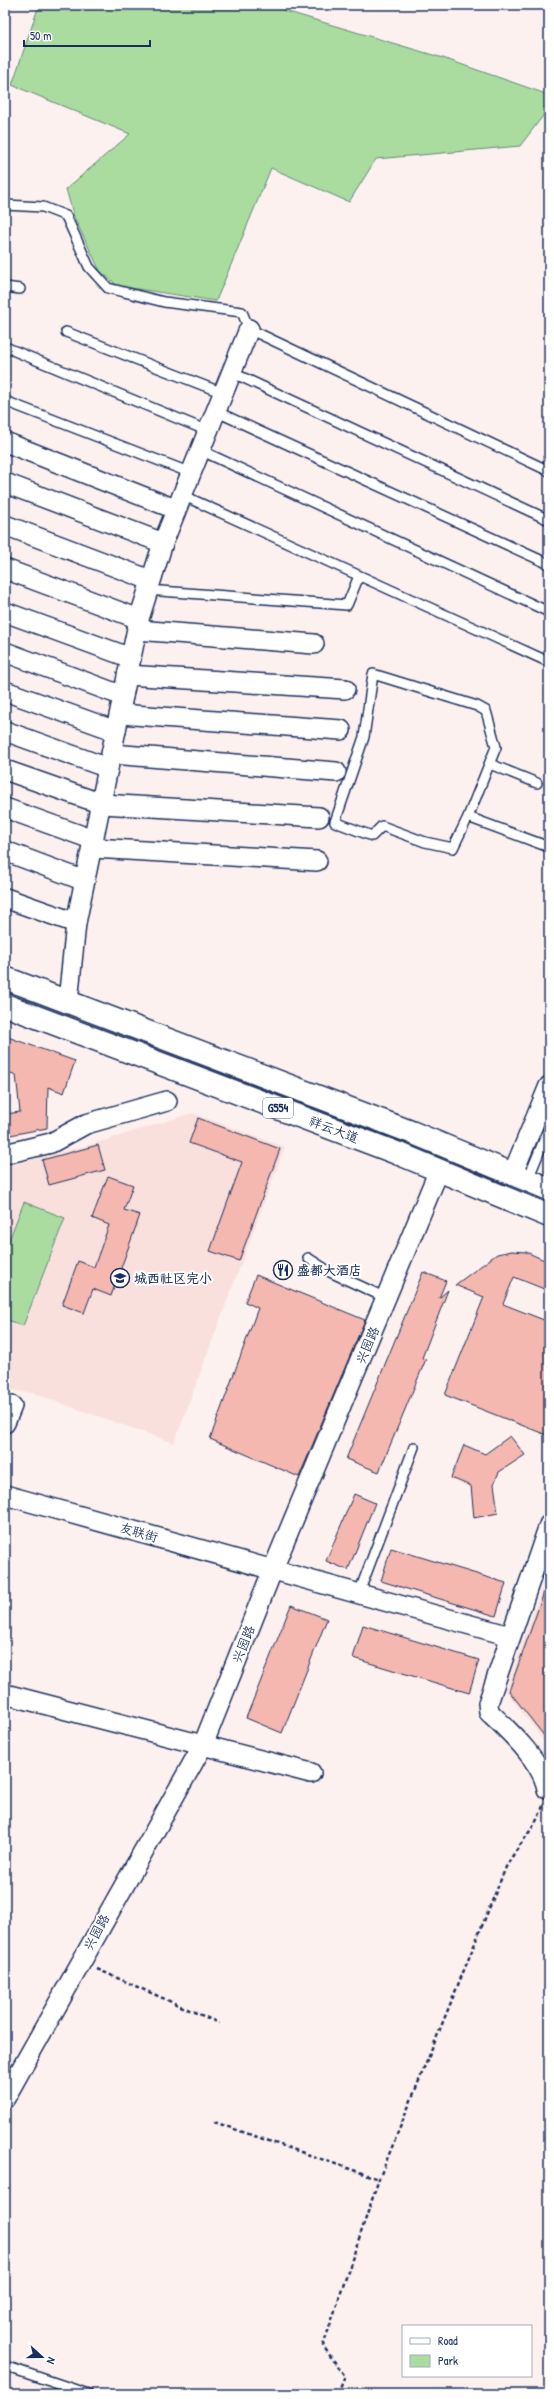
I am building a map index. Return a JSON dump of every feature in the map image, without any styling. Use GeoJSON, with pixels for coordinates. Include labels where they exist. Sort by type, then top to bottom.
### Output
{"type":"FeatureCollection","features":[{"type":"Feature","properties":{"kind":"highway","name":"祥云大道"},"geometry":{"type":"LineString","coordinates":[[5,978],[411,1132],[549,1189]]}},
{"type":"Feature","properties":{"kind":"highway","name":"祥云大道"},"geometry":{"type":"LineString","coordinates":[[5,1005],[439,1170],[549,1216]]}},
{"type":"Feature","properties":{"kind":"street"},"geometry":{"type":"LineString","coordinates":[[68,1002],[76,923],[102,804],[129,666],[148,585],[179,502],[249,329]]}},
{"type":"Feature","properties":{"kind":"street"},"geometry":{"type":"LineString","coordinates":[[5,442],[179,502]]}},
{"type":"Feature","properties":{"kind":"street"},"geometry":{"type":"LineString","coordinates":[[5,483],[163,543]]}},
{"type":"Feature","properties":{"kind":"street"},"geometry":{"type":"LineString","coordinates":[[5,525],[148,585]]}},
{"type":"Feature","properties":{"kind":"street"},"geometry":{"type":"LineString","coordinates":[[5,569],[138,624],[314,644]]}},
{"type":"Feature","properties":{"kind":"street"},"geometry":{"type":"LineString","coordinates":[[5,612],[129,666],[344,689]]}},
{"type":"Feature","properties":{"kind":"street"},"geometry":{"type":"LineString","coordinates":[[5,652],[119,714]]}},
{"type":"Feature","properties":{"kind":"street"},"geometry":{"type":"LineString","coordinates":[[5,691],[119,714],[341,730]]}},
{"type":"Feature","properties":{"kind":"street"},"geometry":{"type":"LineString","coordinates":[[5,731],[110,761],[336,772]]}},
{"type":"Feature","properties":{"kind":"street"},"geometry":{"type":"LineString","coordinates":[[5,770],[102,804],[319,818]]}},
{"type":"Feature","properties":{"kind":"street"},"geometry":{"type":"LineString","coordinates":[[5,808],[93,844],[317,861]]}},
{"type":"Feature","properties":{"kind":"street"},"geometry":{"type":"LineString","coordinates":[[5,851],[85,881]]}},
{"type":"Feature","properties":{"kind":"street"},"geometry":{"type":"LineString","coordinates":[[5,898],[76,923]]}},
{"type":"Feature","properties":{"kind":"street"},"geometry":{"type":"LineString","coordinates":[[520,1176],[549,1086]]}},
{"type":"Feature","properties":{"kind":"street"},"geometry":{"type":"LineString","coordinates":[[5,1154],[51,1143],[86,1124],[167,1101]]}},
{"type":"Feature","properties":{"kind":"street","name":"兴园路"},"geometry":{"type":"LineString","coordinates":[[5,2098],[80,1961],[203,1745],[273,1569],[439,1170]]}},
{"type":"Feature","properties":{"kind":"street","name":"友联街"},"geometry":{"type":"LineString","coordinates":[[5,1495],[510,1636]]}},
{"type":"Feature","properties":{"kind":"street"},"geometry":{"type":"LineString","coordinates":[[546,1788],[545,1776],[534,1760],[489,1712],[488,1703],[492,1687],[549,1525]]}},
{"type":"Feature","properties":{"kind":"street"},"geometry":{"type":"LineString","coordinates":[[5,1694],[311,1773]]}},
{"type":"Feature","properties":{"kind":"lane"},"geometry":{"type":"LineString","coordinates":[[5,205],[43,207],[66,216],[89,267],[108,288],[164,302],[242,312],[249,329],[549,471]]}},
{"type":"Feature","properties":{"kind":"lane"},"geometry":{"type":"LineString","coordinates":[[5,287],[20,290]]}},
{"type":"Feature","properties":{"kind":"lane"},"geometry":{"type":"LineString","coordinates":[[66,332],[223,393]]}},
{"type":"Feature","properties":{"kind":"lane"},"geometry":{"type":"LineString","coordinates":[[5,347],[208,431]]}},
{"type":"Feature","properties":{"kind":"lane"},"geometry":{"type":"LineString","coordinates":[[231,372],[549,520]]}},
{"type":"Feature","properties":{"kind":"lane"},"geometry":{"type":"LineString","coordinates":[[5,401],[191,473]]}},
{"type":"Feature","properties":{"kind":"lane"},"geometry":{"type":"LineString","coordinates":[[215,412],[549,564]]}},
{"type":"Feature","properties":{"kind":"lane"},"geometry":{"type":"LineString","coordinates":[[200,450],[549,612]]}},
{"type":"Feature","properties":{"kind":"lane"},"geometry":{"type":"LineString","coordinates":[[179,502],[359,576],[549,662]]}},
{"type":"Feature","properties":{"kind":"lane"},"geometry":{"type":"LineString","coordinates":[[148,585],[347,605],[359,576]]}},
{"type":"Feature","properties":{"kind":"lane"},"geometry":{"type":"LineString","coordinates":[[373,674],[477,706],[486,711],[496,748],[468,817],[453,848],[425,842],[382,826],[372,836],[335,822],[364,737],[373,674]]}},
{"type":"Feature","properties":{"kind":"lane"},"geometry":{"type":"LineString","coordinates":[[490,764],[537,783]]}},
{"type":"Feature","properties":{"kind":"lane"},"geometry":{"type":"LineString","coordinates":[[468,817],[549,847]]}},
{"type":"Feature","properties":{"kind":"lane"},"geometry":{"type":"LineString","coordinates":[[520,1176],[549,1128]]}},
{"type":"Feature","properties":{"kind":"lane"},"geometry":{"type":"LineString","coordinates":[[308,1258],[330,1272],[386,1298]]}},
{"type":"Feature","properties":{"kind":"lane"},"geometry":{"type":"LineString","coordinates":[[359,1593],[414,1447]]}},
{"type":"Feature","properties":{"kind":"lane"},"geometry":{"type":"LineString","coordinates":[[5,2366],[88,2394]]}},
{"type":"Feature","properties":{"kind":"path"},"geometry":{"type":"LineString","coordinates":[[338,2394],[345,2376],[323,2346],[379,2179],[506,1867],[516,1848],[538,1820],[547,1796],[546,1788]]}},
{"type":"Feature","properties":{"kind":"path"},"geometry":{"type":"LineString","coordinates":[[80,1961],[218,2022]]}},
{"type":"Feature","properties":{"kind":"path"},"geometry":{"type":"LineString","coordinates":[[214,2122],[379,2179]]}},
{"type":"Feature","properties":{"kind":"shaded area","name":"城西社区完小"},"geometry":{"type":"Polygon","coordinates":[[[192,1113],[285,1147],[174,1443],[32,1393],[5,1389],[5,1167],[103,1141],[192,1113]]]}},
{"type":"Feature","properties":{"kind":"shaded area"},"geometry":{"type":"Polygon","coordinates":[[[549,1568],[549,1748],[506,1691],[549,1568]]]}},
{"type":"Feature","properties":{"kind":"green space"},"geometry":{"type":"Polygon","coordinates":[[[39,5],[265,5],[443,58],[549,95],[549,108],[520,146],[376,159],[349,202],[271,168],[216,301],[118,286],[100,271],[74,217],[66,189],[130,134],[12,85],[39,5]]]}},
{"type":"Feature","properties":{"kind":"green space"},"geometry":{"type":"Polygon","coordinates":[[[24,1202],[65,1218],[23,1326],[5,1319],[5,1250],[24,1202]]]}},
{"type":"Feature","properties":{"kind":"building"},"geometry":{"type":"Polygon","coordinates":[[[5,1036],[75,1061],[64,1093],[48,1087],[47,1128],[5,1136],[5,1114],[20,1112],[16,1075],[5,1071],[5,1036]]]}},
{"type":"Feature","properties":{"kind":"building"},"geometry":{"type":"Polygon","coordinates":[[[198,1118],[280,1149],[239,1261],[210,1251],[242,1162],[189,1143],[198,1118]]]}},
{"type":"Feature","properties":{"kind":"building"},"geometry":{"type":"Polygon","coordinates":[[[98,1145],[105,1170],[49,1185],[42,1160],[98,1145]]]}},
{"type":"Feature","properties":{"kind":"building"},"geometry":{"type":"Polygon","coordinates":[[[108,1176],[133,1185],[124,1210],[140,1215],[111,1296],[93,1289],[84,1313],[62,1305],[78,1261],[94,1267],[109,1225],[92,1218],[108,1176]]]}},
{"type":"Feature","properties":{"kind":"building"},"geometry":{"type":"Polygon","coordinates":[[[512,1251],[526,1252],[549,1262],[549,1291],[514,1277],[503,1304],[549,1322],[549,1436],[445,1395],[484,1297],[455,1285],[497,1254],[512,1251]]]}},
{"type":"Feature","properties":{"kind":"building"},"geometry":{"type":"Polygon","coordinates":[[[423,1272],[446,1281],[439,1298],[448,1290],[422,1358],[426,1359],[379,1472],[346,1459],[423,1272]]]}},
{"type":"Feature","properties":{"kind":"building"},"geometry":{"type":"Polygon","coordinates":[[[256,1275],[365,1320],[299,1477],[210,1439],[258,1308],[245,1302],[256,1275]]]}},
{"type":"Feature","properties":{"kind":"building"},"geometry":{"type":"Polygon","coordinates":[[[510,1436],[525,1455],[499,1472],[494,1484],[498,1513],[474,1518],[471,1486],[451,1478],[464,1445],[485,1454],[510,1436]]]}},
{"type":"Feature","properties":{"kind":"building"},"geometry":{"type":"Polygon","coordinates":[[[354,1494],[375,1503],[348,1570],[326,1561],[354,1494]]]}},
{"type":"Feature","properties":{"kind":"building"},"geometry":{"type":"Polygon","coordinates":[[[391,1548],[506,1583],[496,1616],[381,1581],[391,1548]]]}},
{"type":"Feature","properties":{"kind":"building"},"geometry":{"type":"Polygon","coordinates":[[[547,1584],[549,1585],[549,1742],[509,1691],[547,1584]]]}},
{"type":"Feature","properties":{"kind":"building"},"geometry":{"type":"Polygon","coordinates":[[[291,1605],[327,1619],[282,1733],[246,1718],[291,1605]]]}},
{"type":"Feature","properties":{"kind":"building"},"geometry":{"type":"Polygon","coordinates":[[[363,1625],[479,1660],[469,1693],[353,1658],[363,1625]]]}},
{"type":"Feature","properties":{"kind":"place","name":"盛都大酒店"},"geometry":{"type":"Point","coordinates":[283,1270]}},
{"type":"Feature","properties":{"kind":"place","name":"城西社区完小"},"geometry":{"type":"Point","coordinates":[120,1278]}}]}
